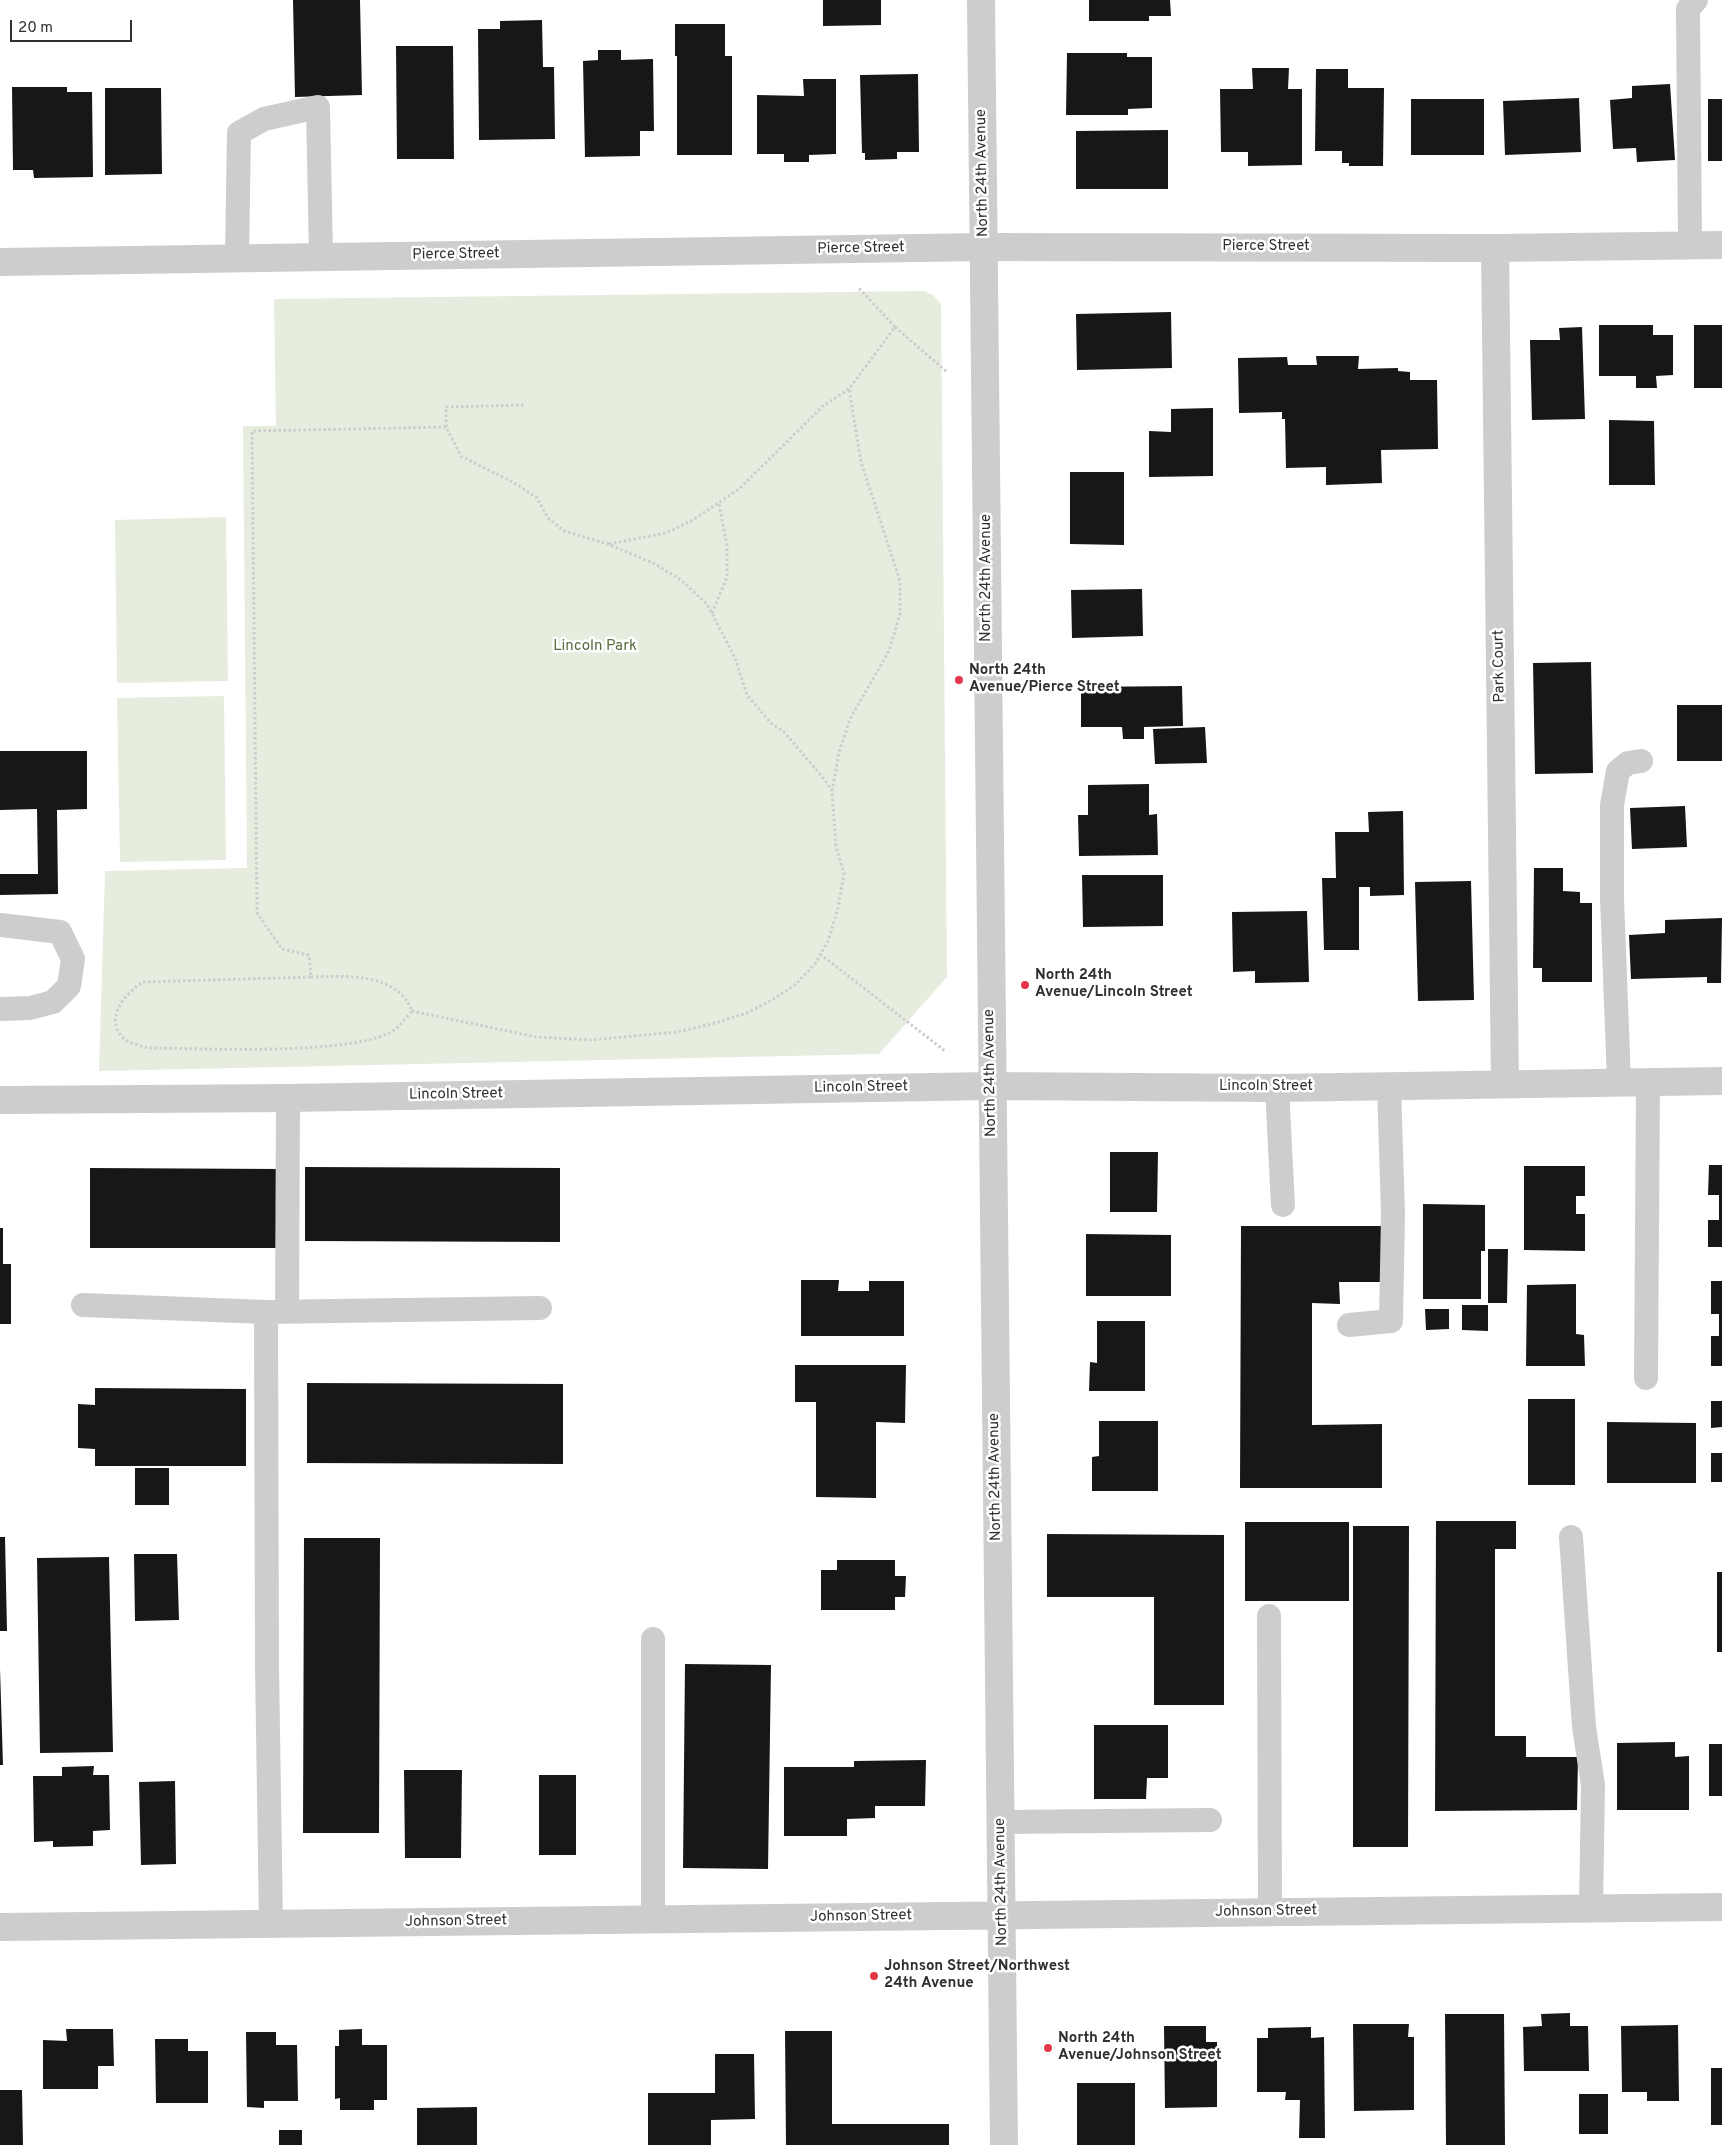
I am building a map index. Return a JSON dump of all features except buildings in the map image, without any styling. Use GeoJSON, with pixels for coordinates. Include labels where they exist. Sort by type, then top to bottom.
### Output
{"type":"FeatureCollection","features":[{"type":"Feature","properties":{"kind":"street","name":"North 24th Avenue"},"geometry":{"type":"LineString","coordinates":[[981,0],[991,1086],[1004,2145]]}},
{"type":"Feature","properties":{"kind":"street","name":"Pierce Street"},"geometry":{"type":"LineString","coordinates":[[2,268],[237,258],[984,247],[1495,248],[1722,245]]}},
{"type":"Feature","properties":{"kind":"street","name":"Park Court"},"geometry":{"type":"LineString","coordinates":[[1495,248],[1505,1083]]}},
{"type":"Feature","properties":{"kind":"street","name":"Lincoln Street"},"geometry":{"type":"LineString","coordinates":[[0,1100],[288,1098],[991,1086],[1277,1088],[1722,1081]]}},
{"type":"Feature","properties":{"kind":"street","name":"Johnson Street"},"geometry":{"type":"LineString","coordinates":[[0,1927],[1722,1907]]}},
{"type":"Feature","properties":{"kind":"lane"},"geometry":{"type":"LineString","coordinates":[[1690,245],[1688,9],[1696,0]]}},
{"type":"Feature","properties":{"kind":"lane"},"geometry":{"type":"LineString","coordinates":[[237,258],[239,133],[264,119],[318,107],[321,257]]}},
{"type":"Feature","properties":{"kind":"lane"},"geometry":{"type":"LineString","coordinates":[[1620,1082],[1612,898],[1612,805],[1618,770],[1628,763],[1641,761]]}},
{"type":"Feature","properties":{"kind":"lane"},"geometry":{"type":"LineString","coordinates":[[0,925],[60,932],[73,959],[69,986],[53,1002],[30,1008],[0,1009]]}},
{"type":"Feature","properties":{"kind":"lane"},"geometry":{"type":"LineString","coordinates":[[1646,1378],[1648,1082]]}},
{"type":"Feature","properties":{"kind":"lane"},"geometry":{"type":"LineString","coordinates":[[1348,1325],[1391,1321],[1393,1214],[1389,1085]]}},
{"type":"Feature","properties":{"kind":"lane"},"geometry":{"type":"LineString","coordinates":[[1277,1088],[1283,1205]]}},
{"type":"Feature","properties":{"kind":"lane"},"geometry":{"type":"LineString","coordinates":[[271,1924],[267,1656],[277,1311],[288,1098]]}},
{"type":"Feature","properties":{"kind":"lane"},"geometry":{"type":"LineString","coordinates":[[83,1305],[277,1311],[540,1308]]}},
{"type":"Feature","properties":{"kind":"lane"},"geometry":{"type":"LineString","coordinates":[[1570,1537],[1584,1726],[1592,1785],[1591,1909]]}},
{"type":"Feature","properties":{"kind":"lane"},"geometry":{"type":"LineString","coordinates":[[1269,1616],[1270,1912]]}},
{"type":"Feature","properties":{"kind":"lane"},"geometry":{"type":"LineString","coordinates":[[653,1638],[653,1920]]}},
{"type":"Feature","properties":{"kind":"lane"},"geometry":{"type":"LineString","coordinates":[[1001,1822],[1210,1820]]}},
{"type":"Feature","properties":{"kind":"path"},"geometry":{"type":"LineString","coordinates":[[858,288],[895,327],[947,372]]}},
{"type":"Feature","properties":{"kind":"path"},"geometry":{"type":"LineString","coordinates":[[608,544],[666,533],[719,504],[764,465],[823,406],[849,389],[895,327]]}},
{"type":"Feature","properties":{"kind":"path"},"geometry":{"type":"LineString","coordinates":[[412,1011],[536,1037],[591,1040],[677,1032],[747,1013],[770,1002],[794,986],[815,964],[828,941],[838,908],[844,874],[836,847],[832,791],[839,752],[851,717],[889,651],[900,614],[900,581],[861,462],[849,389]]}},
{"type":"Feature","properties":{"kind":"path"},"geometry":{"type":"LineString","coordinates":[[524,405],[446,407],[446,427],[461,456],[518,485],[537,498],[548,518],[564,532],[608,544],[655,564],[681,580],[707,604],[735,658],[747,695],[771,723],[784,732],[825,780],[832,791]]}},
{"type":"Feature","properties":{"kind":"path"},"geometry":{"type":"LineString","coordinates":[[311,977],[309,955],[282,949],[256,913],[252,431],[446,427]]}},
{"type":"Feature","properties":{"kind":"path"},"geometry":{"type":"LineString","coordinates":[[712,613],[727,577],[727,546],[719,504]]}},
{"type":"Feature","properties":{"kind":"path"},"geometry":{"type":"LineString","coordinates":[[820,954],[947,1052]]}},
{"type":"Feature","properties":{"kind":"path"},"geometry":{"type":"LineString","coordinates":[[345,976],[376,980],[394,988],[408,1001],[412,1011],[396,1029],[384,1035],[321,1048],[148,1048],[131,1043],[122,1036],[116,1021],[120,1002],[128,991],[143,982],[345,976]]}},
{"type":"Feature","properties":{"kind":"green space","name":"Lincoln Park"},"geometry":{"type":"Polygon","coordinates":[[[924,291],[933,295],[941,304],[947,977],[879,1054],[99,1071],[105,871],[247,868],[243,426],[276,426],[274,299],[924,291]]]}},
{"type":"Feature","properties":{"kind":"green space"},"geometry":{"type":"Polygon","coordinates":[[[226,517],[228,681],[117,683],[115,520],[226,517]]]}},
{"type":"Feature","properties":{"kind":"green space"},"geometry":{"type":"Polygon","coordinates":[[[224,696],[226,860],[120,862],[117,698],[224,696]]]}},
{"type":"Feature","properties":{"kind":"place","name":"North 24th Avenue/Pierce Street"},"geometry":{"type":"Point","coordinates":[959,680]}},
{"type":"Feature","properties":{"kind":"place","name":"North 24th Avenue/Lincoln Street"},"geometry":{"type":"Point","coordinates":[1025,985]}},
{"type":"Feature","properties":{"kind":"place","name":"Johnson Street/Northwest 24th Avenue"},"geometry":{"type":"Point","coordinates":[874,1976]}},
{"type":"Feature","properties":{"kind":"place","name":"North 24th Avenue/Johnson Street"},"geometry":{"type":"Point","coordinates":[1048,2048]}}]}
